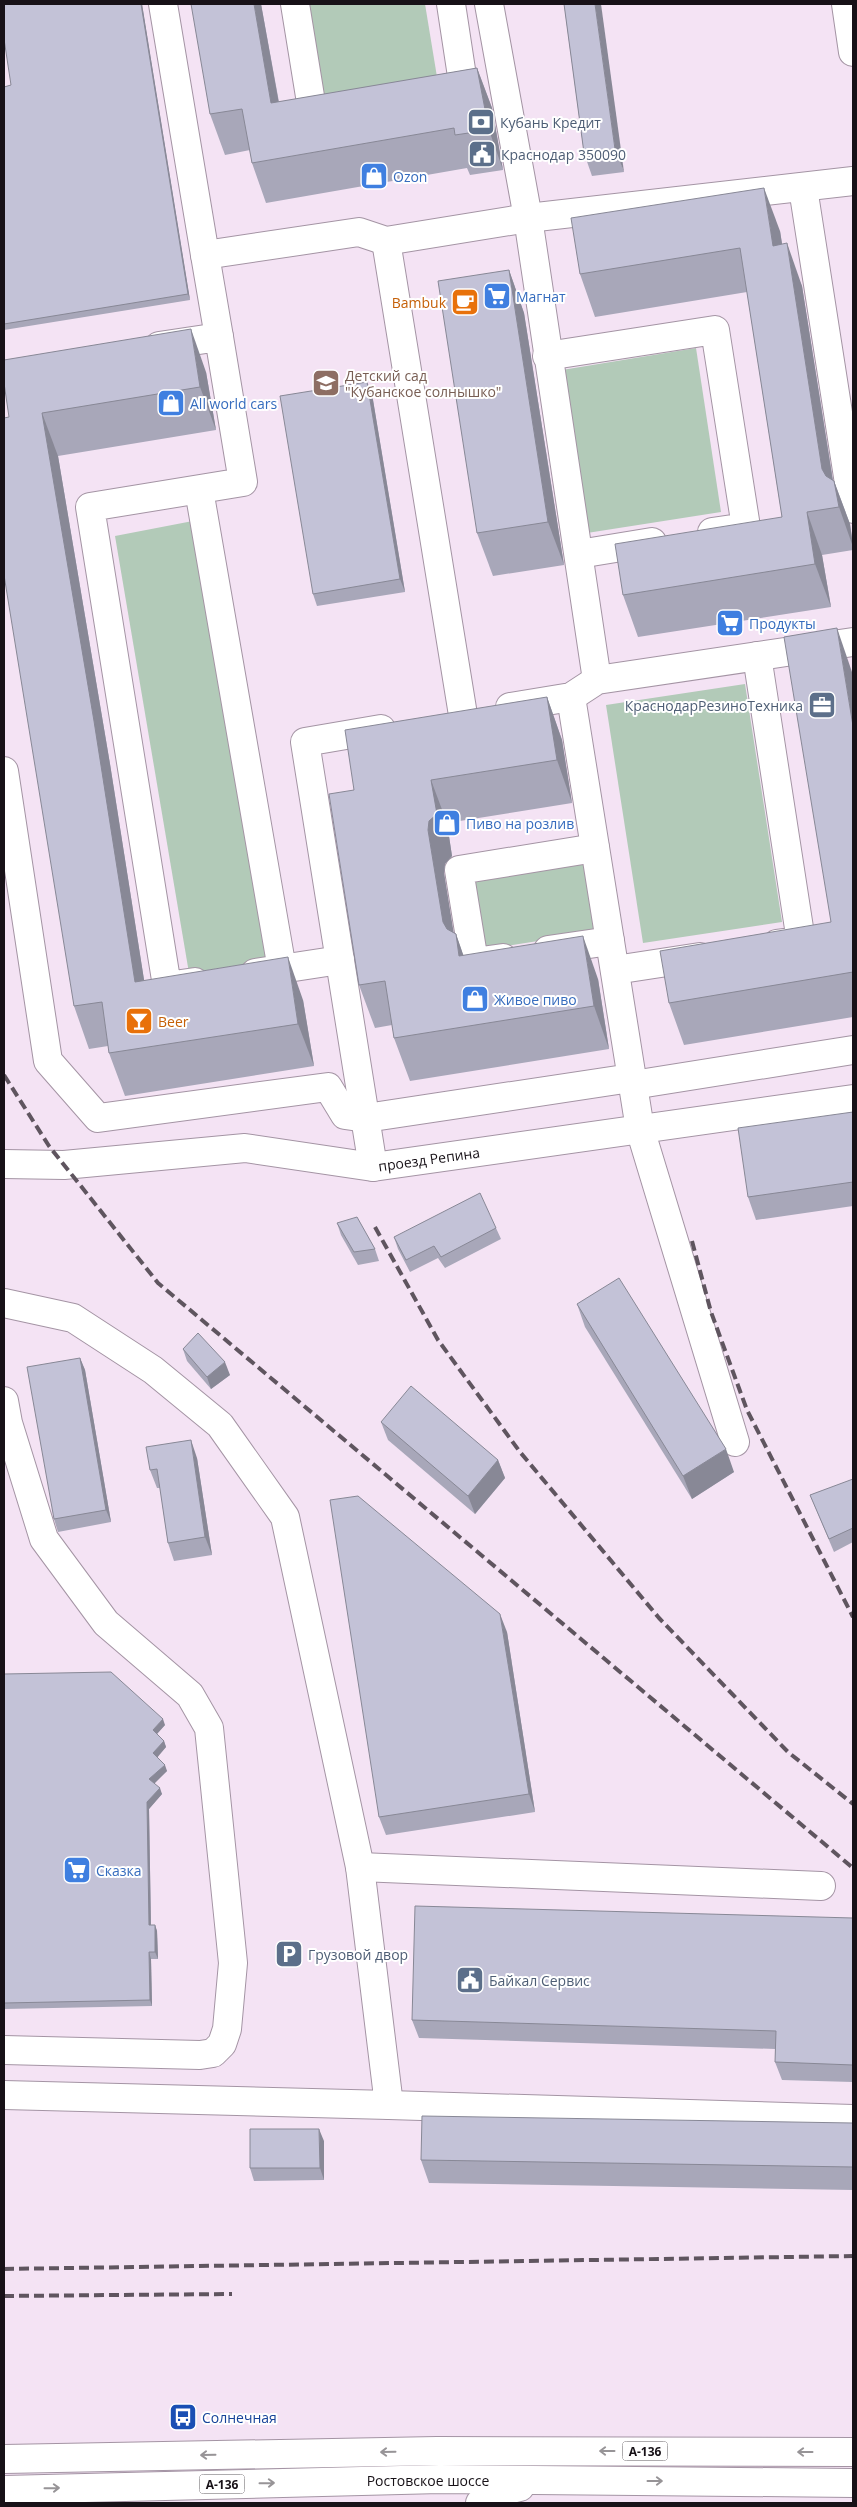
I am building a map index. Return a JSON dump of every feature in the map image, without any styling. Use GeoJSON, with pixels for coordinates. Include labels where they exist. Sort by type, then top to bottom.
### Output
{"type":"FeatureCollection","features":[{"type":"Feature","properties":{"kind":"main road"},"geometry":{"type":"LineString","coordinates":[[163,4],[243,482],[90,507],[168,986],[340,960]]}},
{"type":"Feature","properties":{"kind":"main road"},"geometry":{"type":"LineString","coordinates":[[295,4],[314,121],[352,115]]}},
{"type":"Feature","properties":{"kind":"main road"},"geometry":{"type":"LineString","coordinates":[[451,4],[465,96]]}},
{"type":"Feature","properties":{"kind":"main road"},"geometry":{"type":"LineString","coordinates":[[489,4],[502,90],[528,218],[547,356],[580,554],[597,680]]}},
{"type":"Feature","properties":{"kind":"main road"},"geometry":{"type":"LineString","coordinates":[[846,4],[853,52]]}},
{"type":"Feature","properties":{"kind":"main road"},"geometry":{"type":"LineString","coordinates":[[437,100],[502,90]]}},
{"type":"Feature","properties":{"kind":"main road"},"geometry":{"type":"LineString","coordinates":[[205,255],[359,232],[386,241],[528,218],[853,181]]}},
{"type":"Feature","properties":{"kind":"main road"},"geometry":{"type":"LineString","coordinates":[[803,188],[853,509]]}},
{"type":"Feature","properties":{"kind":"main road"},"geometry":{"type":"LineString","coordinates":[[386,241],[463,715]]}},
{"type":"Feature","properties":{"kind":"main road"},"geometry":{"type":"LineString","coordinates":[[547,356],[715,330],[746,526],[580,554]]}},
{"type":"Feature","properties":{"kind":"main road"},"geometry":{"type":"LineString","coordinates":[[131,351],[219,337]]}},
{"type":"Feature","properties":{"kind":"main road"},"geometry":{"type":"LineString","coordinates":[[199,490],[282,969]]}},
{"type":"Feature","properties":{"kind":"main road"},"geometry":{"type":"LineString","coordinates":[[435,720],[571,697],[597,680],[853,642]]}},
{"type":"Feature","properties":{"kind":"main road"},"geometry":{"type":"LineString","coordinates":[[752,948],[801,940],[756,656]]}},
{"type":"Feature","properties":{"kind":"main road"},"geometry":{"type":"LineString","coordinates":[[571,697],[640,1130],[734,1442]]}},
{"type":"Feature","properties":{"kind":"main road"},"geometry":{"type":"LineString","coordinates":[[373,1167],[305,742],[407,724]]}},
{"type":"Feature","properties":{"kind":"main road"},"geometry":{"type":"LineString","coordinates":[[4,771],[48,1061],[98,1118],[328,1087],[345,1114],[366,1118],[853,1050]]}},
{"type":"Feature","properties":{"kind":"main road"},"geometry":{"type":"LineString","coordinates":[[595,848],[459,870],[474,962],[610,941]]}},
{"type":"Feature","properties":{"kind":"main road"},"geometry":{"type":"LineString","coordinates":[[615,970],[723,953]]}},
{"type":"Feature","properties":{"kind":"main road","name":"проезд Репина"},"geometry":{"type":"LineString","coordinates":[[4,1164],[64,1165],[245,1148],[373,1167],[853,1099]]}},
{"type":"Feature","properties":{"kind":"main road"},"geometry":{"type":"LineString","coordinates":[[4,1302],[73,1318],[153,1370],[220,1425],[285,1517],[360,1867],[389,2105]]}},
{"type":"Feature","properties":{"kind":"main road"},"geometry":{"type":"LineString","coordinates":[[4,1400],[8,1423],[44,1539],[106,1623],[190,1695],[209,1728],[232,1963],[227,2029],[222,2044],[213,2052],[182,2056],[4,2050]]}},
{"type":"Feature","properties":{"kind":"main road"},"geometry":{"type":"LineString","coordinates":[[360,1867],[821,1886]]}},
{"type":"Feature","properties":{"kind":"main road"},"geometry":{"type":"LineString","coordinates":[[4,2095],[853,2119]]}},
{"type":"Feature","properties":{"kind":"main road"},"geometry":{"type":"LineString","coordinates":[[437,2451],[442,2491]]}},
{"type":"Feature","properties":{"kind":"main road","name":"Ростовское шоссе"},"geometry":{"type":"LineString","coordinates":[[4,2459],[437,2451],[853,2452]]}},
{"type":"Feature","properties":{"kind":"main road"},"geometry":{"type":"LineString","coordinates":[[480,2503],[491,2494],[506,2490],[571,2480]]}},
{"type":"Feature","properties":{"kind":"main road","name":"Ростовское шоссе"},"geometry":{"type":"LineString","coordinates":[[4,2490],[442,2491],[571,2480],[853,2482]]}},
{"type":"Feature","properties":{"kind":"green space"},"geometry":{"type":"Polygon","coordinates":[[[309,4],[425,4],[438,83],[325,102],[309,4]]]}},
{"type":"Feature","properties":{"kind":"green space"},"geometry":{"type":"Polygon","coordinates":[[[696,348],[721,512],[587,533],[562,370],[696,348]]]}},
{"type":"Feature","properties":{"kind":"green space"},"geometry":{"type":"Polygon","coordinates":[[[198,520],[272,960],[189,973],[115,536],[198,520]]]}},
{"type":"Feature","properties":{"kind":"green space"},"geometry":{"type":"Polygon","coordinates":[[[745,684],[782,922],[643,943],[606,705],[745,684]]]}},
{"type":"Feature","properties":{"kind":"green space"},"geometry":{"type":"Polygon","coordinates":[[[585,864],[595,932],[482,950],[471,882],[585,864]]]}},
{"type":"Feature","properties":{"kind":"building"},"geometry":{"type":"Polygon","coordinates":[[[4,4],[141,4],[188,294],[4,324],[4,87],[11,85],[4,39],[4,4]]]}},
{"type":"Feature","properties":{"kind":"building"},"geometry":{"type":"Polygon","coordinates":[[[191,4],[254,4],[271,103],[477,68],[489,130],[455,135],[454,128],[252,163],[242,109],[210,114],[191,4]]]}},
{"type":"Feature","properties":{"kind":"building"},"geometry":{"type":"Polygon","coordinates":[[[564,4],[595,4],[615,149],[584,153],[564,4]]]}},
{"type":"Feature","properties":{"kind":"building"},"geometry":{"type":"Polygon","coordinates":[[[764,188],[773,246],[787,243],[822,469],[826,476],[834,481],[839,507],[807,512],[815,564],[623,595],[615,544],[782,517],[740,248],[580,274],[571,218],[764,188]]]}},
{"type":"Feature","properties":{"kind":"building"},"geometry":{"type":"Polygon","coordinates":[[[509,270],[548,522],[477,533],[438,281],[509,270]]]}},
{"type":"Feature","properties":{"kind":"building"},"geometry":{"type":"Polygon","coordinates":[[[191,329],[200,387],[42,413],[94,721],[135,982],[288,957],[298,1024],[109,1053],[102,1002],[74,1006],[4,575],[4,418],[9,417],[4,383],[4,360],[191,329]]]}},
{"type":"Feature","properties":{"kind":"building"},"geometry":{"type":"Polygon","coordinates":[[[367,382],[400,579],[313,594],[280,396],[367,382]]]}},
{"type":"Feature","properties":{"kind":"building"},"geometry":{"type":"Polygon","coordinates":[[[837,628],[853,726],[853,972],[669,1003],[660,951],[831,922],[784,637],[837,628]]]}},
{"type":"Feature","properties":{"kind":"building"},"geometry":{"type":"Polygon","coordinates":[[[547,697],[557,760],[431,780],[437,814],[429,821],[428,830],[443,922],[447,929],[456,934],[459,956],[583,936],[594,1006],[394,1038],[385,981],[359,985],[329,794],[354,790],[345,730],[547,697]]]}},
{"type":"Feature","properties":{"kind":"building"},"geometry":{"type":"Polygon","coordinates":[[[853,1112],[853,1182],[748,1197],[738,1128],[853,1112]]]}},
{"type":"Feature","properties":{"kind":"building"},"geometry":{"type":"Polygon","coordinates":[[[480,1193],[496,1228],[441,1257],[434,1246],[406,1260],[394,1237],[480,1193]]]}},
{"type":"Feature","properties":{"kind":"building"},"geometry":{"type":"Polygon","coordinates":[[[357,1217],[375,1249],[354,1252],[337,1223],[357,1217]]]}},
{"type":"Feature","properties":{"kind":"building"},"geometry":{"type":"Polygon","coordinates":[[[619,1278],[726,1449],[683,1476],[577,1304],[619,1278]]]}},
{"type":"Feature","properties":{"kind":"building"},"geometry":{"type":"Polygon","coordinates":[[[198,1333],[225,1362],[207,1377],[183,1349],[198,1333]]]}},
{"type":"Feature","properties":{"kind":"building"},"geometry":{"type":"Polygon","coordinates":[[[80,1358],[106,1510],[54,1519],[27,1367],[80,1358]]]}},
{"type":"Feature","properties":{"kind":"building"},"geometry":{"type":"Polygon","coordinates":[[[411,1386],[498,1460],[468,1496],[381,1422],[411,1386]]]}},
{"type":"Feature","properties":{"kind":"building"},"geometry":{"type":"Polygon","coordinates":[[[191,1440],[205,1537],[168,1543],[157,1469],[150,1470],[146,1447],[191,1440]]]}},
{"type":"Feature","properties":{"kind":"building"},"geometry":{"type":"Polygon","coordinates":[[[853,1479],[853,1528],[829,1539],[810,1495],[853,1479]]]}},
{"type":"Feature","properties":{"kind":"building"},"geometry":{"type":"Polygon","coordinates":[[[358,1496],[500,1614],[529,1794],[379,1817],[330,1500],[358,1496]]]}},
{"type":"Feature","properties":{"kind":"building","name":"Сказка"},"geometry":{"type":"Polygon","coordinates":[[[111,1672],[163,1719],[153,1730],[164,1741],[153,1753],[165,1765],[149,1779],[160,1788],[147,1802],[149,1925],[155,1925],[155,1952],[149,1952],[150,2000],[4,2003],[4,1674],[111,1672]]]}},
{"type":"Feature","properties":{"kind":"building"},"geometry":{"type":"Polygon","coordinates":[[[415,1906],[853,1918],[853,2065],[775,2062],[776,2031],[412,2020],[415,1906]]]}},
{"type":"Feature","properties":{"kind":"building"},"geometry":{"type":"Polygon","coordinates":[[[422,2116],[853,2123],[853,2167],[421,2160],[422,2116]]]}},
{"type":"Feature","properties":{"kind":"building"},"geometry":{"type":"Polygon","coordinates":[[[250,2129],[319,2129],[320,2168],[250,2168],[250,2129]]]}},
{"type":"Feature","properties":{"kind":"railway"},"geometry":{"type":"LineString","coordinates":[[4,1075],[49,1146],[158,1283],[853,1868]]}},
{"type":"Feature","properties":{"kind":"railway"},"geometry":{"type":"LineString","coordinates":[[375,1227],[438,1340],[520,1452],[659,1618],[788,1752],[853,1804]]}},
{"type":"Feature","properties":{"kind":"railway"},"geometry":{"type":"LineString","coordinates":[[692,1241],[711,1312],[747,1410],[853,1617]]}},
{"type":"Feature","properties":{"kind":"railway"},"geometry":{"type":"LineString","coordinates":[[4,2269],[853,2256]]}},
{"type":"Feature","properties":{"kind":"railway"},"geometry":{"type":"LineString","coordinates":[[4,2296],[232,2294]]}},
{"type":"Feature","properties":{"kind":"place","name":"Кубань Кредит"},"geometry":{"type":"Point","coordinates":[481,122]}},
{"type":"Feature","properties":{"kind":"place","name":"Краснодар 350090"},"geometry":{"type":"Point","coordinates":[482,154]}},
{"type":"Feature","properties":{"kind":"place","name":"Ozon"},"geometry":{"type":"Point","coordinates":[374,176]}},
{"type":"Feature","properties":{"kind":"place","name":"Магнат"},"geometry":{"type":"Point","coordinates":[497,296]}},
{"type":"Feature","properties":{"kind":"place","name":"Bambuk"},"geometry":{"type":"Point","coordinates":[465,302]}},
{"type":"Feature","properties":{"kind":"place","name":"Детский сад \"Кубанское солнышко\""},"geometry":{"type":"Point","coordinates":[326,383]}},
{"type":"Feature","properties":{"kind":"place","name":"All world cars"},"geometry":{"type":"Point","coordinates":[171,403]}},
{"type":"Feature","properties":{"kind":"place","name":"Продукты"},"geometry":{"type":"Point","coordinates":[730,623]}},
{"type":"Feature","properties":{"kind":"place","name":"КраснодарРезиноТехника"},"geometry":{"type":"Point","coordinates":[822,705]}},
{"type":"Feature","properties":{"kind":"place","name":"Пиво на розлив"},"geometry":{"type":"Point","coordinates":[447,823]}},
{"type":"Feature","properties":{"kind":"place","name":"Живое пиво"},"geometry":{"type":"Point","coordinates":[475,999]}},
{"type":"Feature","properties":{"kind":"place","name":"Beer"},"geometry":{"type":"Point","coordinates":[139,1021]}},
{"type":"Feature","properties":{"kind":"place","name":"Сказка"},"geometry":{"type":"Point","coordinates":[77,1870]}},
{"type":"Feature","properties":{"kind":"place","name":"Грузовой двор"},"geometry":{"type":"Point","coordinates":[289,1954]}},
{"type":"Feature","properties":{"kind":"place","name":"Байкал Сервис"},"geometry":{"type":"Point","coordinates":[470,1980]}},
{"type":"Feature","properties":{"kind":"place","name":"Солнечная"},"geometry":{"type":"Point","coordinates":[183,2417]}}]}
